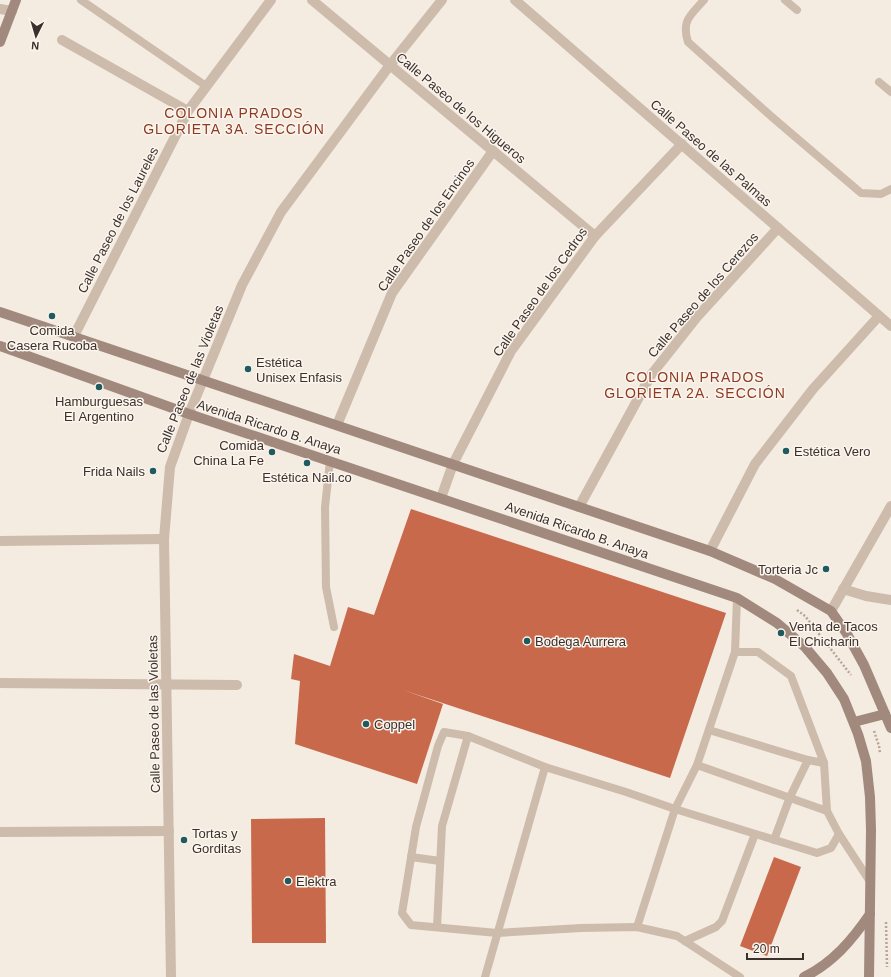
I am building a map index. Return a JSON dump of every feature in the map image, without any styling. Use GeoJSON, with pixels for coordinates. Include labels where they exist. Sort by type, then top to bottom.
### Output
{"type":"FeatureCollection","features":[{"type":"Feature","properties":{"kind":"main road"},"geometry":{"type":"LineString","coordinates":[[0,42],[16,0]]}},
{"type":"Feature","properties":{"kind":"main road","name":"Avenida Ricardo B. Anaya"},"geometry":{"type":"LineString","coordinates":[[0,312],[710,551],[775,579],[830,611],[847,634],[864,664],[891,728]]}},
{"type":"Feature","properties":{"kind":"main road","name":"Avenida Ricardo B. Anaya"},"geometry":{"type":"LineString","coordinates":[[0,346],[189,414],[737,598],[777,623],[805,647],[827,673],[844,699],[854,722],[866,761],[870,797],[871,883],[869,977]]}},
{"type":"Feature","properties":{"kind":"main road"},"geometry":{"type":"LineString","coordinates":[[854,722],[885,714]]}},
{"type":"Feature","properties":{"kind":"main road"},"geometry":{"type":"LineString","coordinates":[[804,977],[815,972],[836,957],[853,939],[870,914]]}},
{"type":"Feature","properties":{"kind":"street","name":"Calle Paseo de los Laureles"},"geometry":{"type":"LineString","coordinates":[[74,336],[188,111],[270,0]]}},
{"type":"Feature","properties":{"kind":"street","name":"Calle Paseo de los Higueros"},"geometry":{"type":"LineString","coordinates":[[312,0],[595,236]]}},
{"type":"Feature","properties":{"kind":"street","name":"Calle Paseo de las Violetas"},"geometry":{"type":"LineString","coordinates":[[171,977],[164,539],[170,467],[189,414],[242,285],[281,212],[390,65],[442,0]]}},
{"type":"Feature","properties":{"kind":"street","name":"Calle Paseo de las Palmas"},"geometry":{"type":"LineString","coordinates":[[515,0],[891,326]]}},
{"type":"Feature","properties":{"kind":"street"},"geometry":{"type":"LineString","coordinates":[[0,9],[12,11]]}},
{"type":"Feature","properties":{"kind":"street"},"geometry":{"type":"LineString","coordinates":[[62,40],[188,111]]}},
{"type":"Feature","properties":{"kind":"street","name":"Calle Paseo de los Cedros"},"geometry":{"type":"LineString","coordinates":[[441,498],[453,464],[511,351],[595,236],[682,144]]}},
{"type":"Feature","properties":{"kind":"street","name":"Calle Paseo de los Encinos"},"geometry":{"type":"LineString","coordinates":[[337,425],[392,293],[493,151]]}},
{"type":"Feature","properties":{"kind":"street","name":"Calle Paseo de los Cerezos"},"geometry":{"type":"LineString","coordinates":[[579,507],[651,375],[697,317],[778,228]]}},
{"type":"Feature","properties":{"kind":"street"},"geometry":{"type":"LineString","coordinates":[[710,551],[755,464],[813,389],[880,316]]}},
{"type":"Feature","properties":{"kind":"street"},"geometry":{"type":"LineString","coordinates":[[830,611],[891,506]]}},
{"type":"Feature","properties":{"kind":"street"},"geometry":{"type":"LineString","coordinates":[[0,541],[164,539]]}},
{"type":"Feature","properties":{"kind":"street"},"geometry":{"type":"LineString","coordinates":[[843,589],[866,596],[891,600]]}},
{"type":"Feature","properties":{"kind":"street"},"geometry":{"type":"LineString","coordinates":[[0,683],[237,685]]}},
{"type":"Feature","properties":{"kind":"street"},"geometry":{"type":"LineString","coordinates":[[0,832],[169,831]]}},
{"type":"Feature","properties":{"kind":"lane"},"geometry":{"type":"LineString","coordinates":[[81,0],[206,86]]}},
{"type":"Feature","properties":{"kind":"lane"},"geometry":{"type":"LineString","coordinates":[[704,0],[686,20],[685,33],[688,42],[772,117],[861,193],[881,194],[891,189]]}},
{"type":"Feature","properties":{"kind":"lane"},"geometry":{"type":"LineString","coordinates":[[785,0],[798,10]]}},
{"type":"Feature","properties":{"kind":"lane"},"geometry":{"type":"LineString","coordinates":[[879,82],[891,92]]}},
{"type":"Feature","properties":{"kind":"lane"},"geometry":{"type":"LineString","coordinates":[[330,461],[325,506],[326,587],[334,627]]}},
{"type":"Feature","properties":{"kind":"lane"},"geometry":{"type":"LineString","coordinates":[[637,927],[676,809],[697,764],[735,652],[737,598]]}},
{"type":"Feature","properties":{"kind":"lane"},"geometry":{"type":"LineString","coordinates":[[735,652],[758,652],[791,676],[824,763],[827,811],[839,834],[871,883]]}},
{"type":"Feature","properties":{"kind":"lane"},"geometry":{"type":"LineString","coordinates":[[709,730],[808,760],[824,763]]}},
{"type":"Feature","properties":{"kind":"lane"},"geometry":{"type":"LineString","coordinates":[[740,977],[677,936],[637,927],[581,928],[497,933],[411,926],[402,914],[416,827],[438,746],[444,732],[468,736],[545,767],[817,853],[831,848],[839,834]]}},
{"type":"Feature","properties":{"kind":"lane"},"geometry":{"type":"LineString","coordinates":[[437,927],[442,826],[468,736]]}},
{"type":"Feature","properties":{"kind":"lane"},"geometry":{"type":"LineString","coordinates":[[774,840],[790,797],[808,760]]}},
{"type":"Feature","properties":{"kind":"lane"},"geometry":{"type":"LineString","coordinates":[[697,764],[827,811]]}},
{"type":"Feature","properties":{"kind":"lane"},"geometry":{"type":"LineString","coordinates":[[485,977],[545,767]]}},
{"type":"Feature","properties":{"kind":"lane"},"geometry":{"type":"LineString","coordinates":[[685,941],[716,927],[722,921],[755,834]]}},
{"type":"Feature","properties":{"kind":"lane"},"geometry":{"type":"LineString","coordinates":[[411,857],[440,861]]}},
{"type":"Feature","properties":{"kind":"path"},"geometry":{"type":"LineString","coordinates":[[793,607],[806,616],[854,679]]}},
{"type":"Feature","properties":{"kind":"path"},"geometry":{"type":"LineString","coordinates":[[869,718],[879,746],[881,760]]}},
{"type":"Feature","properties":{"kind":"path"},"geometry":{"type":"LineString","coordinates":[[886,921],[887,967]]}},
{"type":"Feature","properties":{"kind":"building","name":"Bodega Aurrera"},"geometry":{"type":"Polygon","coordinates":[[[411,509],[726,613],[670,778],[403,690],[443,704],[417,784],[295,744],[300,681],[291,679],[294,654],[330,666],[348,607],[374,615],[411,509]]]}},
{"type":"Feature","properties":{"kind":"building","name":"Elektra"},"geometry":{"type":"Polygon","coordinates":[[[325,818],[326,943],[252,943],[251,819],[325,818]]]}},
{"type":"Feature","properties":{"kind":"building"},"geometry":{"type":"Polygon","coordinates":[[[774,857],[801,867],[767,956],[740,946],[774,857]]]}},
{"type":"Feature","properties":{"kind":"place","name":"Comida Casera Rucoba"},"geometry":{"type":"Point","coordinates":[52,316]}},
{"type":"Feature","properties":{"kind":"place","name":"Estética Unisex Enfasis"},"geometry":{"type":"Point","coordinates":[248,369]}},
{"type":"Feature","properties":{"kind":"place","name":"Hamburguesas El Argentino"},"geometry":{"type":"Point","coordinates":[99,387]}},
{"type":"Feature","properties":{"kind":"place","name":"Estética Vero"},"geometry":{"type":"Point","coordinates":[786,451]}},
{"type":"Feature","properties":{"kind":"place","name":"Comida China La Fe"},"geometry":{"type":"Point","coordinates":[272,452]}},
{"type":"Feature","properties":{"kind":"place","name":"Estética Nail.co"},"geometry":{"type":"Point","coordinates":[307,463]}},
{"type":"Feature","properties":{"kind":"place","name":"Frida Nails"},"geometry":{"type":"Point","coordinates":[153,471]}},
{"type":"Feature","properties":{"kind":"place","name":"Torteria Jc"},"geometry":{"type":"Point","coordinates":[826,569]}},
{"type":"Feature","properties":{"kind":"place","name":"Venta de Tacos El Chicharin"},"geometry":{"type":"Point","coordinates":[781,633]}},
{"type":"Feature","properties":{"kind":"place","name":"Bodega Aurrera"},"geometry":{"type":"Point","coordinates":[527,641]}},
{"type":"Feature","properties":{"kind":"place","name":"Coppel"},"geometry":{"type":"Point","coordinates":[366,724]}},
{"type":"Feature","properties":{"kind":"place","name":"Tortas y Gorditas"},"geometry":{"type":"Point","coordinates":[184,840]}},
{"type":"Feature","properties":{"kind":"place","name":"Elektra"},"geometry":{"type":"Point","coordinates":[288,881]}},
{"type":"Feature","properties":{"kind":"district","name":"COLONIA PRADOS GLORIETA 3A. SECCIÓN"},"geometry":{"type":"Point","coordinates":[234,122]}},
{"type":"Feature","properties":{"kind":"district","name":"COLONIA PRADOS GLORIETA 2A. SECCIÓN"},"geometry":{"type":"Point","coordinates":[695,386]}}]}
